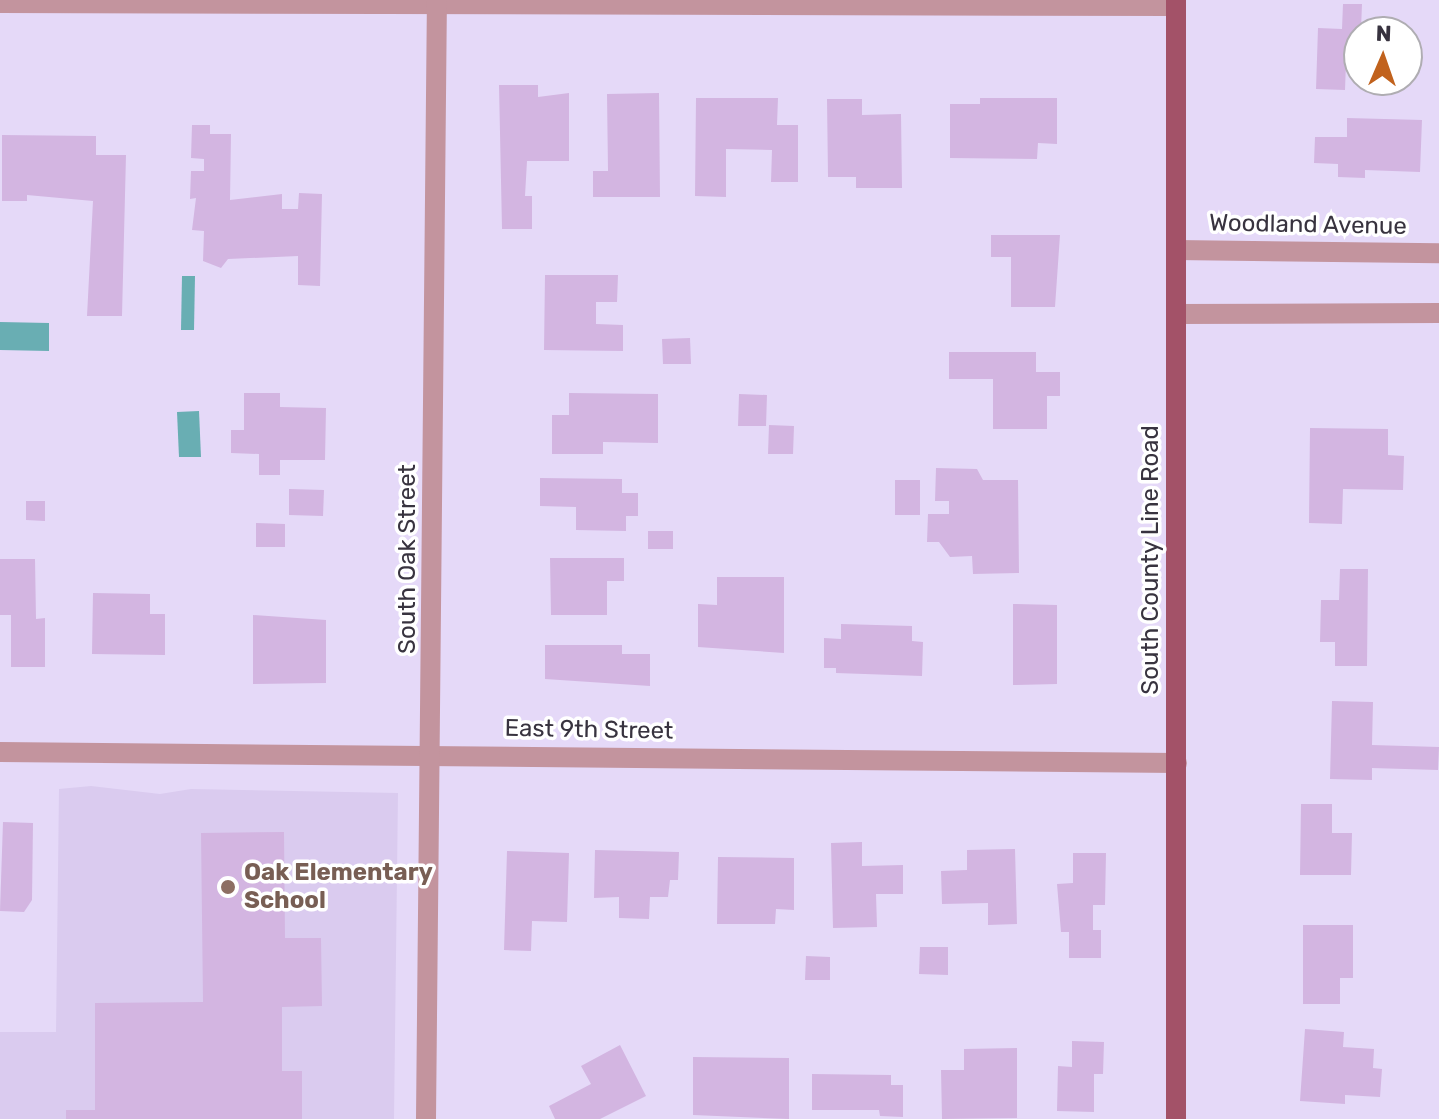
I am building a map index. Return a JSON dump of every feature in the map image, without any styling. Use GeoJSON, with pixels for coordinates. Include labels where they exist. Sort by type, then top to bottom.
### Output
{"type":"FeatureCollection","features":[{"type":"Feature","properties":{"kind":"main road","name":"South County Line Road"},"geometry":{"type":"LineString","coordinates":[[1176,3],[1176,1119]]}},
{"type":"Feature","properties":{"kind":"street","name":"South Oak Street"},"geometry":{"type":"LineString","coordinates":[[426,1119],[433,755],[437,2]]}},
{"type":"Feature","properties":{"kind":"street"},"geometry":{"type":"LineString","coordinates":[[0,3],[1176,3]]}},
{"type":"Feature","properties":{"kind":"street","name":"Woodland Avenue"},"geometry":{"type":"LineString","coordinates":[[1176,250],[1439,253]]}},
{"type":"Feature","properties":{"kind":"street"},"geometry":{"type":"LineString","coordinates":[[1176,314],[1439,313]]}},
{"type":"Feature","properties":{"kind":"street","name":"East 9th Street"},"geometry":{"type":"LineString","coordinates":[[0,752],[1177,763]]}},
{"type":"Feature","properties":{"kind":"shaded area"},"geometry":{"type":"Polygon","coordinates":[[[182,276],[195,276],[194,330],[181,330],[182,276]]]}},
{"type":"Feature","properties":{"kind":"shaded area"},"geometry":{"type":"Polygon","coordinates":[[[0,322],[49,323],[49,351],[0,350],[0,322]]]}},
{"type":"Feature","properties":{"kind":"shaded area"},"geometry":{"type":"Polygon","coordinates":[[[199,411],[201,457],[179,457],[177,412],[199,411]]]}},
{"type":"Feature","properties":{"kind":"shaded area","name":"Oak Elementary School"},"geometry":{"type":"Polygon","coordinates":[[[91,786],[160,794],[191,789],[398,793],[394,1119],[0,1119],[0,1032],[56,1032],[59,789],[91,786]]]}},
{"type":"Feature","properties":{"kind":"building"},"geometry":{"type":"Polygon","coordinates":[[[1343,4],[1362,4],[1362,16],[1343,16],[1343,90],[1316,89],[1318,28],[1342,29],[1343,4]]]}},
{"type":"Feature","properties":{"kind":"building"},"geometry":{"type":"Polygon","coordinates":[[[499,85],[538,85],[538,97],[569,93],[569,161],[527,161],[525,196],[532,196],[532,229],[502,229],[499,85]]]}},
{"type":"Feature","properties":{"kind":"building"},"geometry":{"type":"Polygon","coordinates":[[[659,93],[660,197],[593,197],[593,171],[608,171],[607,94],[659,93]]]}},
{"type":"Feature","properties":{"kind":"building"},"geometry":{"type":"Polygon","coordinates":[[[696,98],[778,98],[777,125],[798,125],[798,182],[771,182],[772,150],[726,149],[726,197],[695,196],[696,98]]]}},
{"type":"Feature","properties":{"kind":"building"},"geometry":{"type":"Polygon","coordinates":[[[980,98],[1057,98],[1057,144],[1038,143],[1037,159],[950,158],[950,104],[980,104],[980,98]]]}},
{"type":"Feature","properties":{"kind":"building"},"geometry":{"type":"Polygon","coordinates":[[[827,99],[862,99],[862,115],[901,114],[902,188],[856,188],[856,177],[828,177],[827,99]]]}},
{"type":"Feature","properties":{"kind":"building"},"geometry":{"type":"Polygon","coordinates":[[[1347,118],[1422,120],[1420,172],[1365,170],[1365,178],[1338,177],[1338,164],[1314,163],[1315,137],[1347,137],[1347,118]]]}},
{"type":"Feature","properties":{"kind":"building"},"geometry":{"type":"Polygon","coordinates":[[[192,125],[210,125],[210,134],[231,134],[230,200],[282,194],[282,209],[298,209],[299,193],[322,194],[320,286],[298,285],[298,256],[228,259],[221,268],[203,261],[204,231],[192,230],[196,198],[190,199],[191,171],[204,171],[204,159],[191,158],[192,125]]]}},
{"type":"Feature","properties":{"kind":"building"},"geometry":{"type":"Polygon","coordinates":[[[2,135],[96,136],[96,155],[126,155],[122,316],[87,316],[93,201],[27,195],[27,201],[2,201],[2,135]]]}},
{"type":"Feature","properties":{"kind":"building"},"geometry":{"type":"Polygon","coordinates":[[[991,235],[1060,235],[1055,307],[1011,307],[1011,257],[991,257],[991,235]]]}},
{"type":"Feature","properties":{"kind":"building"},"geometry":{"type":"Polygon","coordinates":[[[545,275],[618,275],[617,302],[596,302],[596,324],[623,325],[623,351],[544,350],[545,275]]]}},
{"type":"Feature","properties":{"kind":"building"},"geometry":{"type":"Polygon","coordinates":[[[690,338],[691,364],[663,364],[662,339],[690,338]]]}},
{"type":"Feature","properties":{"kind":"building"},"geometry":{"type":"Polygon","coordinates":[[[949,352],[1036,352],[1036,372],[1060,372],[1060,396],[1047,396],[1047,429],[993,429],[993,379],[949,379],[949,352]]]}},
{"type":"Feature","properties":{"kind":"building"},"geometry":{"type":"Polygon","coordinates":[[[244,393],[280,393],[280,407],[326,408],[325,460],[280,460],[280,475],[259,475],[259,454],[231,453],[231,430],[244,430],[244,393]]]}},
{"type":"Feature","properties":{"kind":"building"},"geometry":{"type":"Polygon","coordinates":[[[569,393],[658,394],[658,443],[603,442],[603,454],[552,454],[552,415],[569,415],[569,393]]]}},
{"type":"Feature","properties":{"kind":"building"},"geometry":{"type":"Polygon","coordinates":[[[739,394],[767,395],[766,426],[738,426],[739,394]]]}},
{"type":"Feature","properties":{"kind":"building"},"geometry":{"type":"Polygon","coordinates":[[[769,425],[794,426],[793,454],[768,454],[769,425]]]}},
{"type":"Feature","properties":{"kind":"building"},"geometry":{"type":"Polygon","coordinates":[[[1310,428],[1388,429],[1388,455],[1404,456],[1403,490],[1343,489],[1342,524],[1309,523],[1310,428]]]}},
{"type":"Feature","properties":{"kind":"building"},"geometry":{"type":"Polygon","coordinates":[[[936,468],[977,469],[983,480],[1018,480],[1019,573],[973,574],[972,556],[950,557],[939,542],[927,542],[928,514],[949,514],[949,501],[935,501],[936,468]]]}},
{"type":"Feature","properties":{"kind":"building"},"geometry":{"type":"Polygon","coordinates":[[[540,478],[622,479],[622,493],[638,493],[638,516],[626,516],[626,531],[576,530],[576,507],[540,506],[540,478]]]}},
{"type":"Feature","properties":{"kind":"building"},"geometry":{"type":"Polygon","coordinates":[[[895,480],[920,480],[920,515],[895,515],[895,480]]]}},
{"type":"Feature","properties":{"kind":"building"},"geometry":{"type":"Polygon","coordinates":[[[289,489],[324,490],[323,516],[289,515],[289,489]]]}},
{"type":"Feature","properties":{"kind":"building"},"geometry":{"type":"Polygon","coordinates":[[[26,501],[45,501],[45,521],[26,520],[26,501]]]}},
{"type":"Feature","properties":{"kind":"building"},"geometry":{"type":"Polygon","coordinates":[[[256,523],[285,524],[285,547],[256,547],[256,523]]]}},
{"type":"Feature","properties":{"kind":"building"},"geometry":{"type":"Polygon","coordinates":[[[648,531],[673,531],[673,549],[648,549],[648,531]]]}},
{"type":"Feature","properties":{"kind":"building"},"geometry":{"type":"Polygon","coordinates":[[[550,558],[624,558],[624,581],[607,581],[607,615],[551,615],[550,558]]]}},
{"type":"Feature","properties":{"kind":"building"},"geometry":{"type":"Polygon","coordinates":[[[0,559],[35,559],[36,619],[45,618],[45,667],[11,667],[11,615],[0,615],[0,559]]]}},
{"type":"Feature","properties":{"kind":"building"},"geometry":{"type":"Polygon","coordinates":[[[1340,569],[1368,569],[1367,666],[1335,666],[1335,642],[1320,642],[1321,600],[1339,600],[1340,569]]]}},
{"type":"Feature","properties":{"kind":"building"},"geometry":{"type":"Polygon","coordinates":[[[717,577],[784,577],[784,653],[698,647],[698,604],[717,605],[717,577]]]}},
{"type":"Feature","properties":{"kind":"building"},"geometry":{"type":"Polygon","coordinates":[[[93,593],[150,594],[150,614],[165,614],[165,655],[92,654],[93,593]]]}},
{"type":"Feature","properties":{"kind":"building"},"geometry":{"type":"Polygon","coordinates":[[[1013,604],[1057,605],[1057,684],[1013,685],[1013,604]]]}},
{"type":"Feature","properties":{"kind":"building"},"geometry":{"type":"Polygon","coordinates":[[[253,615],[326,620],[326,683],[253,684],[253,615]]]}},
{"type":"Feature","properties":{"kind":"building"},"geometry":{"type":"Polygon","coordinates":[[[841,624],[912,626],[912,641],[923,642],[922,676],[836,673],[836,668],[824,668],[824,638],[841,639],[841,624]]]}},
{"type":"Feature","properties":{"kind":"building"},"geometry":{"type":"Polygon","coordinates":[[[545,645],[622,645],[622,654],[650,654],[650,686],[545,679],[545,645]]]}},
{"type":"Feature","properties":{"kind":"building"},"geometry":{"type":"Polygon","coordinates":[[[1332,701],[1373,702],[1372,745],[1439,747],[1438,770],[1372,768],[1372,780],[1330,779],[1332,701]]]}},
{"type":"Feature","properties":{"kind":"building"},"geometry":{"type":"Polygon","coordinates":[[[1301,804],[1332,804],[1332,833],[1352,833],[1351,875],[1300,875],[1301,804]]]}},
{"type":"Feature","properties":{"kind":"building"},"geometry":{"type":"Polygon","coordinates":[[[3,822],[33,823],[32,900],[24,912],[0,911],[3,822]]]}},
{"type":"Feature","properties":{"kind":"building"},"geometry":{"type":"Polygon","coordinates":[[[284,832],[285,938],[321,938],[322,1006],[282,1007],[282,1071],[302,1071],[302,1119],[66,1119],[66,1110],[95,1110],[95,1003],[203,1002],[201,833],[284,832]]]}},
{"type":"Feature","properties":{"kind":"building"},"geometry":{"type":"Polygon","coordinates":[[[862,842],[862,866],[903,865],[903,894],[876,894],[877,927],[833,928],[831,843],[862,842]]]}},
{"type":"Feature","properties":{"kind":"building"},"geometry":{"type":"Polygon","coordinates":[[[1015,849],[1017,924],[988,925],[988,903],[942,904],[941,871],[967,870],[967,850],[1015,849]]]}},
{"type":"Feature","properties":{"kind":"building"},"geometry":{"type":"Polygon","coordinates":[[[595,850],[679,852],[678,880],[670,880],[668,897],[650,897],[649,919],[619,918],[619,897],[594,898],[595,850]]]}},
{"type":"Feature","properties":{"kind":"building"},"geometry":{"type":"Polygon","coordinates":[[[507,851],[569,853],[567,922],[532,921],[531,951],[504,950],[507,851]]]}},
{"type":"Feature","properties":{"kind":"building"},"geometry":{"type":"Polygon","coordinates":[[[1073,853],[1106,853],[1105,905],[1093,905],[1093,930],[1101,930],[1101,958],[1069,958],[1069,932],[1061,932],[1057,884],[1073,883],[1073,853]]]}},
{"type":"Feature","properties":{"kind":"building"},"geometry":{"type":"Polygon","coordinates":[[[718,857],[794,858],[794,910],[776,909],[775,924],[717,924],[718,857]]]}},
{"type":"Feature","properties":{"kind":"building"},"geometry":{"type":"Polygon","coordinates":[[[1303,925],[1353,925],[1353,978],[1340,978],[1340,1004],[1303,1004],[1303,925]]]}},
{"type":"Feature","properties":{"kind":"building"},"geometry":{"type":"Polygon","coordinates":[[[920,947],[948,947],[948,975],[919,974],[920,947]]]}},
{"type":"Feature","properties":{"kind":"building"},"geometry":{"type":"Polygon","coordinates":[[[806,956],[830,957],[830,980],[805,980],[806,956]]]}},
{"type":"Feature","properties":{"kind":"building"},"geometry":{"type":"Polygon","coordinates":[[[1305,1029],[1344,1032],[1343,1047],[1374,1049],[1373,1068],[1382,1069],[1380,1097],[1345,1095],[1345,1104],[1300,1101],[1305,1029]]]}},
{"type":"Feature","properties":{"kind":"building"},"geometry":{"type":"Polygon","coordinates":[[[1072,1041],[1104,1042],[1103,1074],[1094,1074],[1094,1112],[1057,1111],[1058,1066],[1072,1067],[1072,1041]]]}},
{"type":"Feature","properties":{"kind":"building"},"geometry":{"type":"Polygon","coordinates":[[[620,1045],[646,1096],[600,1119],[555,1119],[549,1106],[591,1084],[581,1066],[620,1045]]]}},
{"type":"Feature","properties":{"kind":"building"},"geometry":{"type":"Polygon","coordinates":[[[1017,1048],[1017,1118],[942,1119],[941,1070],[964,1070],[964,1049],[1017,1048]]]}},
{"type":"Feature","properties":{"kind":"building"},"geometry":{"type":"Polygon","coordinates":[[[693,1057],[789,1058],[789,1119],[693,1115],[693,1057]]]}},
{"type":"Feature","properties":{"kind":"building"},"geometry":{"type":"Polygon","coordinates":[[[812,1074],[891,1075],[891,1085],[903,1085],[903,1117],[880,1116],[879,1110],[812,1110],[812,1074]]]}},
{"type":"Feature","properties":{"kind":"place","name":"Oak Elementary School"},"geometry":{"type":"Point","coordinates":[228,887]}}]}
